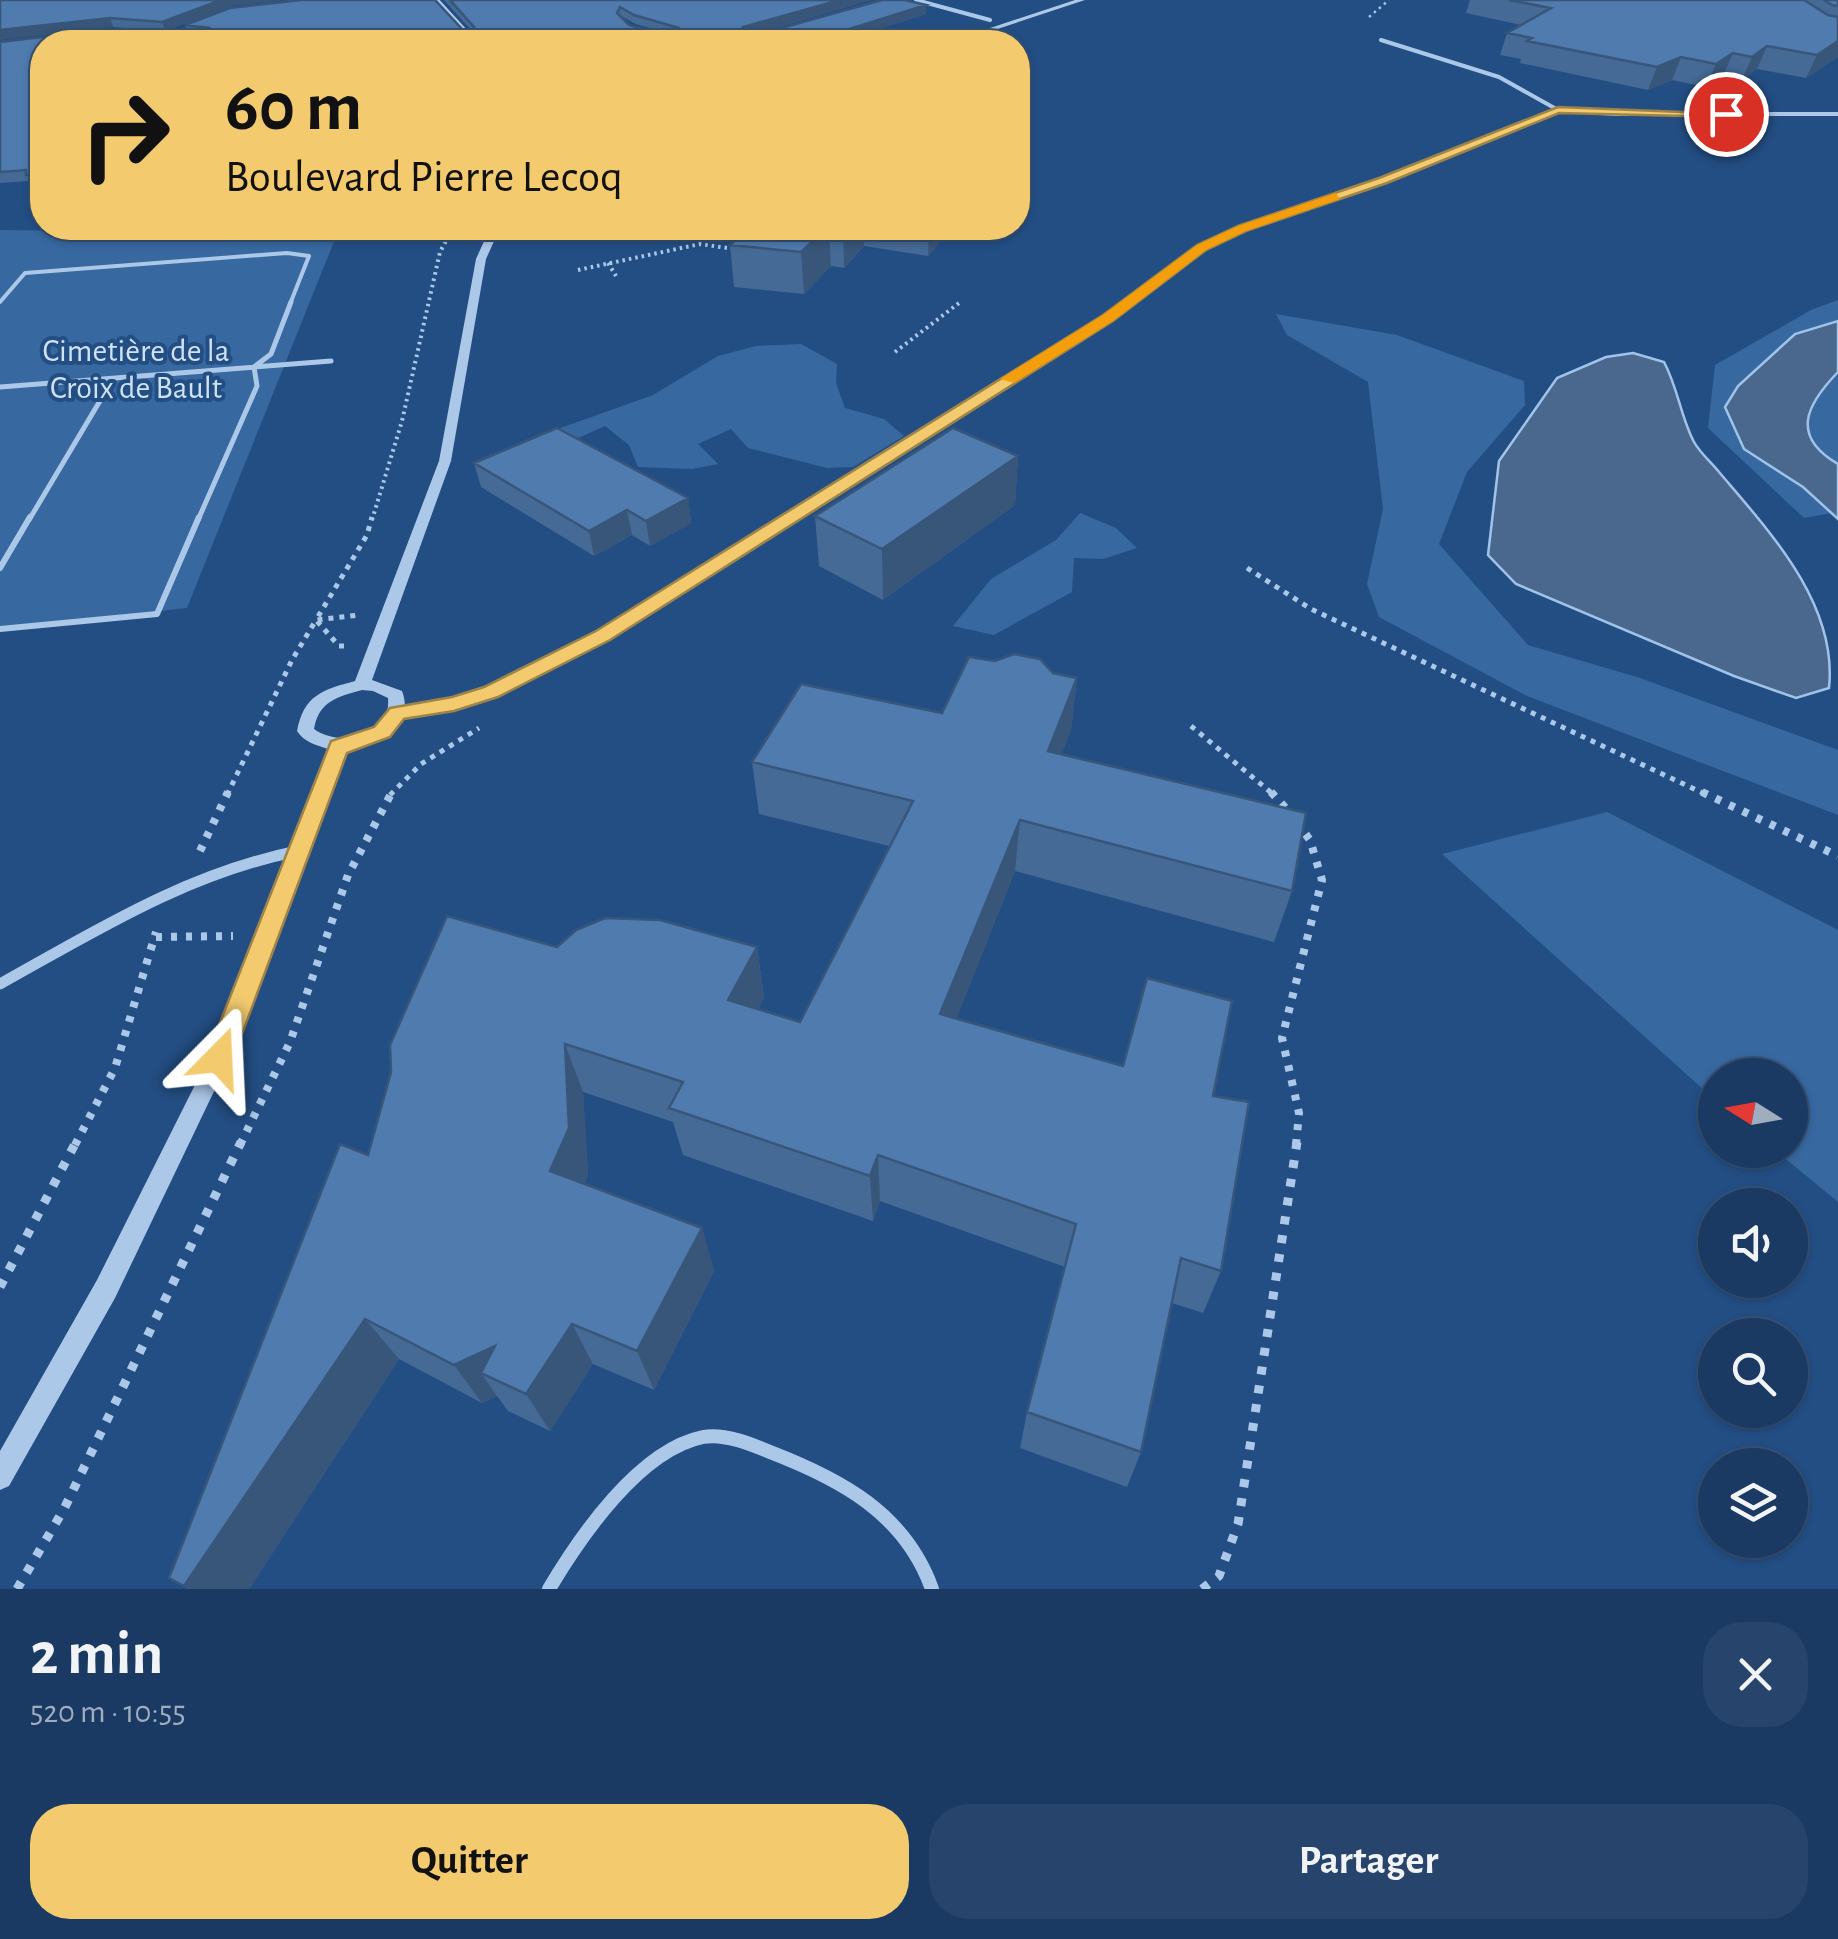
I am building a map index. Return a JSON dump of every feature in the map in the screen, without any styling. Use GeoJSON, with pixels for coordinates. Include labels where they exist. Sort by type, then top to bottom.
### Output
{"type":"FeatureCollection","features":[{"type":"Feature","properties":{"kind":"street"},"geometry":{"type":"LineString","coordinates":[[438,0],[465,30]]}},
{"type":"Feature","properties":{"kind":"street"},"geometry":{"type":"LineString","coordinates":[[916,0],[990,24],[1082,0]]}},
{"type":"Feature","properties":{"kind":"street"},"geometry":{"type":"LineString","coordinates":[[977,30],[1050,0]]}},
{"type":"Feature","properties":{"kind":"street"},"geometry":{"type":"LineString","coordinates":[[186,30],[199,25]]}},
{"type":"Feature","properties":{"kind":"street"},"geometry":{"type":"LineString","coordinates":[[1381,40],[1505,81],[1546,98],[1558,110]]}},
{"type":"Feature","properties":{"kind":"street"},"geometry":{"type":"LineString","coordinates":[[398,713],[396,695],[362,685],[318,701],[304,721],[312,739],[338,746],[354,744],[382,732],[398,713],[454,704],[491,692],[603,636],[1108,318],[1202,248],[1242,228],[1436,161],[1558,110],[1615,114],[1838,114]]}},
{"type":"Feature","properties":{"kind":"street"},"geometry":{"type":"LineString","coordinates":[[362,685],[445,461],[481,259],[490,240]]}},
{"type":"Feature","properties":{"kind":"street"},"geometry":{"type":"LineString","coordinates":[[0,1477],[106,1289],[219,1058],[338,746]]}},
{"type":"Feature","properties":{"kind":"street"},"geometry":{"type":"LineString","coordinates":[[0,984],[178,888],[256,857],[298,851]]}},
{"type":"Feature","properties":{"kind":"street"},"geometry":{"type":"LineString","coordinates":[[549,1589],[566,1559],[646,1465],[706,1436],[747,1441],[869,1500],[926,1569],[932,1589]]}},
{"type":"Feature","properties":{"kind":"lane"},"geometry":{"type":"LineString","coordinates":[[0,302],[25,273],[288,253],[310,256],[271,354],[254,367]]}},
{"type":"Feature","properties":{"kind":"lane"},"geometry":{"type":"LineString","coordinates":[[0,387],[331,361]]}},
{"type":"Feature","properties":{"kind":"lane"},"geometry":{"type":"LineString","coordinates":[[0,628],[158,614],[257,386],[254,367]]}},
{"type":"Feature","properties":{"kind":"lane"},"geometry":{"type":"LineString","coordinates":[[0,568],[113,378]]}},
{"type":"Feature","properties":{"kind":"path"},"geometry":{"type":"LineString","coordinates":[[379,646],[339,646],[316,620],[367,534],[402,421],[440,252],[446,240]]}},
{"type":"Feature","properties":{"kind":"path"},"geometry":{"type":"LineString","coordinates":[[578,270],[700,244],[735,249]]}},
{"type":"Feature","properties":{"kind":"path"},"geometry":{"type":"LineString","coordinates":[[608,263],[616,276]]}},
{"type":"Feature","properties":{"kind":"path"},"geometry":{"type":"LineString","coordinates":[[894,352],[959,303]]}},
{"type":"Feature","properties":{"kind":"path"},"geometry":{"type":"LineString","coordinates":[[1247,568],[1310,609],[1838,856]]}},
{"type":"Feature","properties":{"kind":"path"},"geometry":{"type":"LineString","coordinates":[[16,1589],[64,1509],[290,1042],[348,875],[391,793],[421,764],[502,713],[491,692]]}},
{"type":"Feature","properties":{"kind":"path"},"geometry":{"type":"LineString","coordinates":[[1191,726],[1281,800],[1310,840],[1322,880],[1282,1038],[1300,1114],[1238,1524],[1219,1576],[1202,1589]]}},
{"type":"Feature","properties":{"kind":"path"},"geometry":{"type":"LineString","coordinates":[[155,937],[166,934],[265,938]]}},
{"type":"Feature","properties":{"kind":"green space","name":"Cimetière de la Croix de Bault"},"geometry":{"type":"Polygon","coordinates":[[[0,230],[30,230],[30,240],[335,240],[187,608],[0,629],[0,230]]]}},
{"type":"Feature","properties":{"kind":"green space"},"geometry":{"type":"Polygon","coordinates":[[[1838,300],[1838,321],[1794,334],[1744,449],[1803,487],[1832,513],[1804,518],[1708,428],[1715,365],[1811,310],[1838,300]]]}},
{"type":"Feature","properties":{"kind":"green space"},"geometry":{"type":"Polygon","coordinates":[[[1276,314],[1397,335],[1524,381],[1525,405],[1467,472],[1439,544],[1528,645],[1640,678],[1838,750],[1838,815],[1527,696],[1379,617],[1367,584],[1383,509],[1368,382],[1287,335],[1276,314]]]}},
{"type":"Feature","properties":{"kind":"green space"},"geometry":{"type":"Polygon","coordinates":[[[801,344],[837,364],[836,383],[845,408],[884,419],[904,436],[853,467],[827,468],[748,448],[731,429],[698,444],[718,464],[692,469],[638,467],[629,445],[605,426],[541,455],[541,435],[653,395],[718,356],[756,346],[801,344]]]}},
{"type":"Feature","properties":{"kind":"green space"},"geometry":{"type":"Polygon","coordinates":[[[1838,372],[1838,464],[1813,442],[1808,420],[1818,396],[1838,372]]]}},
{"type":"Feature","properties":{"kind":"green space"},"geometry":{"type":"Polygon","coordinates":[[[1080,513],[1116,528],[1137,548],[1103,559],[1074,558],[1072,592],[994,635],[953,626],[991,579],[1056,540],[1080,513]]]}},
{"type":"Feature","properties":{"kind":"green space"},"geometry":{"type":"Polygon","coordinates":[[[1607,812],[1838,930],[1838,1202],[1797,1168],[1808,1168],[1808,1058],[1698,1058],[1698,1085],[1442,854],[1607,812]]]}},
{"type":"Feature","properties":{"kind":"shaded area"},"geometry":{"type":"Polygon","coordinates":[[[1838,321],[1838,372],[1811,408],[1808,431],[1823,453],[1838,464],[1838,519],[1803,487],[1744,449],[1725,407],[1738,386],[1795,334],[1838,321]]]}},
{"type":"Feature","properties":{"kind":"shaded area"},"geometry":{"type":"Polygon","coordinates":[[[1633,353],[1664,362],[1697,446],[1759,519],[1796,571],[1823,627],[1829,657],[1829,688],[1796,698],[1734,676],[1516,584],[1488,555],[1499,461],[1557,378],[1606,357],[1633,353]]]}},
{"type":"Feature","properties":{"kind":"building"},"geometry":{"type":"Polygon","coordinates":[[[0,0],[221,0],[162,22],[110,18],[0,30],[0,0]]]}},
{"type":"Feature","properties":{"kind":"building"},"geometry":{"type":"Polygon","coordinates":[[[301,0],[435,0],[461,30],[211,30],[185,25],[230,8],[301,0]]]}},
{"type":"Feature","properties":{"kind":"building"},"geometry":{"type":"Polygon","coordinates":[[[450,0],[840,0],[743,27],[680,30],[620,7],[617,13],[629,25],[647,30],[472,30],[474,27],[450,0]]]}},
{"type":"Feature","properties":{"kind":"building"},"geometry":{"type":"Polygon","coordinates":[[[882,0],[926,5],[846,30],[775,30],[882,0]]]}},
{"type":"Feature","properties":{"kind":"building"},"geometry":{"type":"Polygon","coordinates":[[[1509,0],[1804,0],[1838,17],[1838,41],[1817,55],[1767,46],[1752,57],[1733,53],[1716,64],[1681,57],[1657,67],[1527,41],[1532,38],[1507,33],[1551,8],[1509,0]]]}},
{"type":"Feature","properties":{"kind":"building"},"geometry":{"type":"Polygon","coordinates":[[[30,38],[30,175],[26,175],[26,170],[0,172],[0,42],[30,38]]]}},
{"type":"Feature","properties":{"kind":"building"},"geometry":{"type":"Polygon","coordinates":[[[736,240],[814,240],[801,252],[730,245],[736,240]]]}},
{"type":"Feature","properties":{"kind":"building"},"geometry":{"type":"Polygon","coordinates":[[[557,428],[688,498],[646,521],[627,510],[589,531],[474,463],[557,428]]]}},
{"type":"Feature","properties":{"kind":"building"},"geometry":{"type":"Polygon","coordinates":[[[953,428],[1018,456],[882,549],[815,516],[953,428]]]}},
{"type":"Feature","properties":{"kind":"building"},"geometry":{"type":"Polygon","coordinates":[[[1014,654],[1040,659],[1053,673],[1077,678],[1048,751],[1306,813],[1292,891],[1020,820],[940,1014],[1123,1066],[1147,978],[1232,1001],[1213,1096],[1249,1102],[1221,1271],[1181,1258],[1141,1452],[1027,1412],[1076,1224],[878,1155],[870,1176],[669,1108],[683,1082],[565,1044],[569,1128],[550,1171],[702,1228],[637,1351],[572,1324],[526,1394],[481,1373],[495,1346],[454,1365],[365,1319],[184,1586],[169,1578],[340,1144],[368,1155],[391,1072],[390,1045],[447,916],[557,947],[576,930],[605,918],[660,920],[757,947],[728,1000],[800,1022],[913,801],[752,762],[801,684],[942,713],[969,657],[995,661],[1014,654]]]}},
{"type":"Feature","properties":{"kind":"slow traffic"},"geometry":{"type":"LineString","coordinates":[[1008,379],[1108,318],[1202,248],[1242,228],[1336,197]]}},
{"type":"Feature","properties":{"kind":"route"},"geometry":{"type":"LineString","coordinates":[[219,1058],[338,746],[382,732],[398,713],[454,704],[491,692],[603,636],[1108,318],[1202,248],[1242,228],[1383,181],[1558,110],[1726,114]]}}]}
